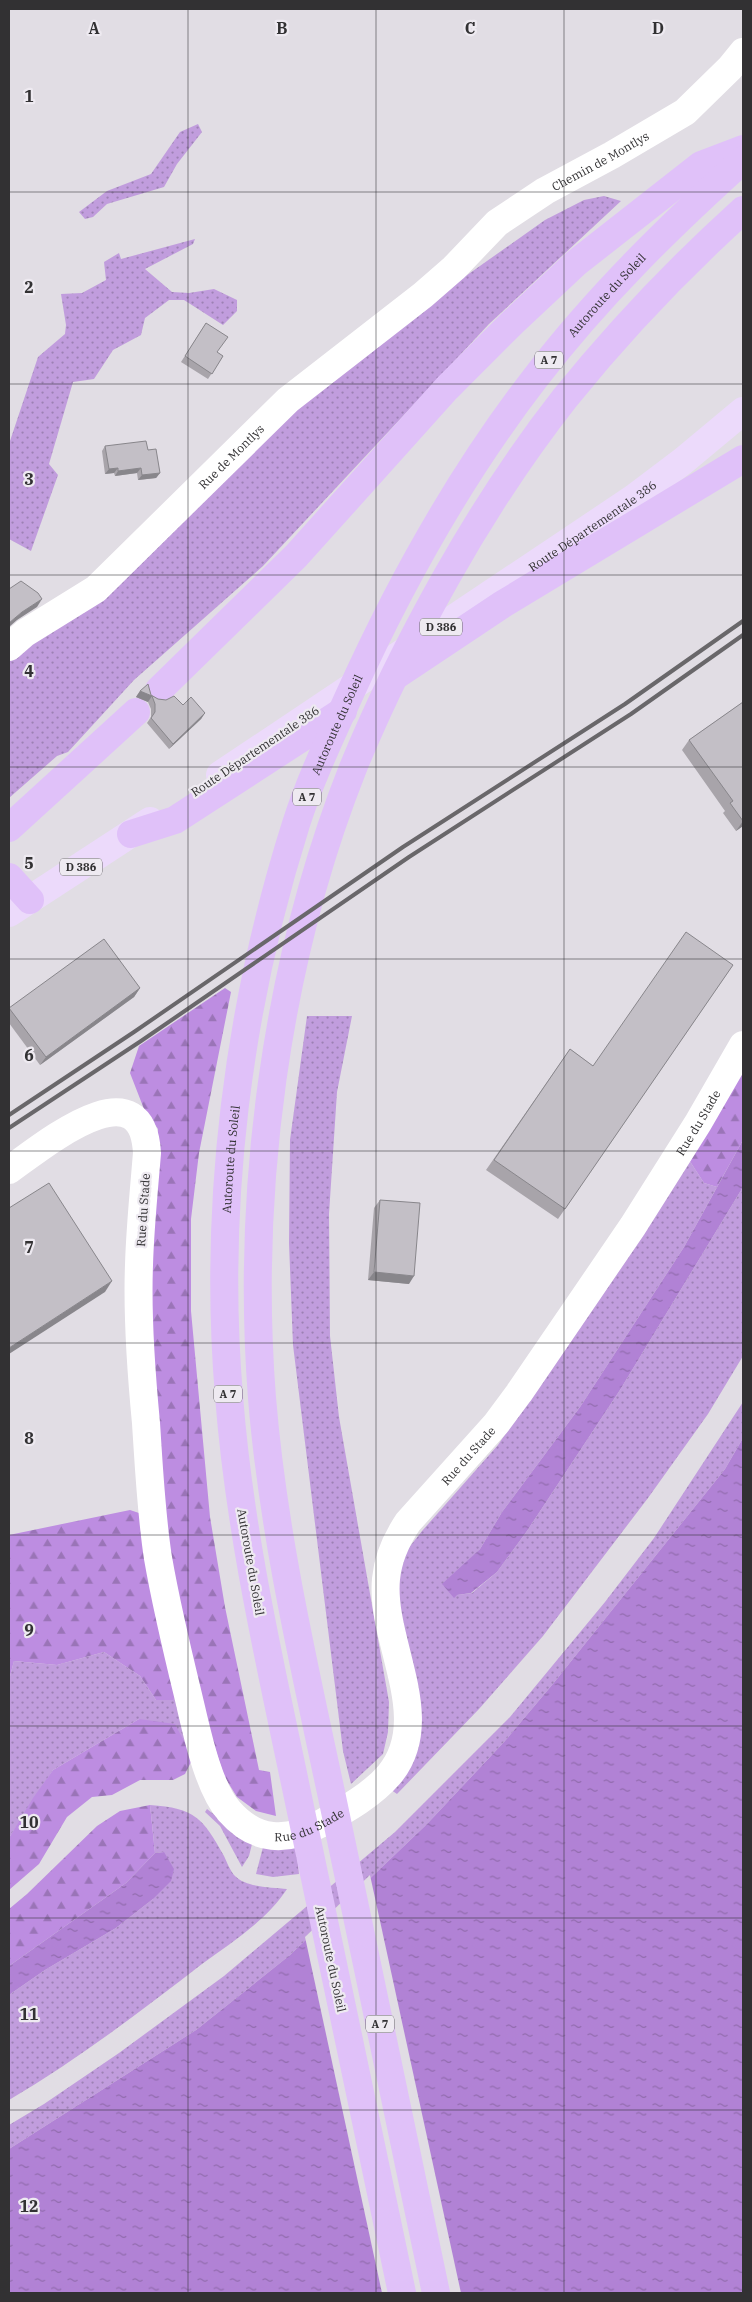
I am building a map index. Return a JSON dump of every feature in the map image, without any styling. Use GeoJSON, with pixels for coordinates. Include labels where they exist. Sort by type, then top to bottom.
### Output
{"type":"FeatureCollection","features":[{"type":"Feature","properties":{"kind":"highway"},"geometry":{"type":"LineString","coordinates":[[159,690],[296,556],[454,382],[512,323],[576,264],[701,165],[743,148]]}},
{"type":"Feature","properties":{"kind":"highway","name":"Autoroute du Soleil"},"geometry":{"type":"LineString","coordinates":[[402,2293],[292,1772],[250,1560],[239,1494],[224,1323],[227,1181],[249,1012],[267,929],[297,822],[327,743],[370,647],[449,503],[538,374],[612,287],[648,248],[743,160]]}},
{"type":"Feature","properties":{"kind":"highway","name":"A 7"},"geometry":{"type":"LineString","coordinates":[[436,2293],[298,1640],[272,1492],[262,1398],[258,1323],[261,1184],[272,1086],[289,985],[320,865],[353,768],[392,679],[460,553],[492,501],[564,400],[658,292],[743,210]]}},
{"type":"Feature","properties":{"kind":"highway"},"geometry":{"type":"LineString","coordinates":[[131,834],[175,820],[503,604],[743,459]]}},
{"type":"Feature","properties":{"kind":"highway"},"geometry":{"type":"LineString","coordinates":[[9,828],[136,712]]}},
{"type":"Feature","properties":{"kind":"highway"},"geometry":{"type":"LineString","coordinates":[[9,877],[19,907]]}},
{"type":"Feature","properties":{"kind":"main road","name":"Route Départementale 386"},"geometry":{"type":"LineString","coordinates":[[19,907],[634,498],[683,461],[743,411]]}},
{"type":"Feature","properties":{"kind":"street","name":"Chemin de Montlys"},"geometry":{"type":"LineString","coordinates":[[454,268],[484,235],[510,212],[685,112],[730,68],[743,52]]}},
{"type":"Feature","properties":{"kind":"street","name":"Rue de Montlys"},"geometry":{"type":"LineString","coordinates":[[9,647],[25,633],[96,589],[288,400],[423,295],[454,268]]}},
{"type":"Feature","properties":{"kind":"street","name":"Rue du Stade"},"geometry":{"type":"LineString","coordinates":[[9,1170],[78,1122],[95,1115],[112,1112],[129,1114],[139,1124],[146,1137],[147,1153],[139,1266],[141,1365],[160,1565],[189,1701],[210,1777],[228,1810],[244,1826],[280,1838],[303,1834],[366,1795],[388,1776],[404,1753],[407,1728],[406,1698],[388,1609],[385,1581],[390,1556],[397,1539],[408,1522],[496,1424],[520,1393],[633,1226],[698,1123],[743,1045]]}},
{"type":"Feature","properties":{"kind":"shaded area"},"geometry":{"type":"Polygon","coordinates":[[[198,124],[202,132],[177,164],[164,187],[107,204],[93,217],[85,219],[79,212],[107,191],[151,174],[180,132],[198,124]]]}},
{"type":"Feature","properties":{"kind":"shaded area"},"geometry":{"type":"Polygon","coordinates":[[[604,196],[621,201],[489,324],[263,566],[134,680],[68,752],[57,756],[9,798],[9,657],[260,434],[412,314],[545,220],[584,200],[604,196]]]}},
{"type":"Feature","properties":{"kind":"shaded area"},"geometry":{"type":"Polygon","coordinates":[[[195,239],[193,244],[145,269],[172,292],[189,293],[214,289],[237,300],[237,311],[223,325],[184,300],[169,300],[145,318],[141,335],[113,350],[94,379],[73,382],[49,464],[58,475],[31,551],[9,539],[9,444],[38,357],[65,334],[66,325],[61,294],[82,293],[106,280],[104,262],[119,253],[121,259],[195,239]]]}},
{"type":"Feature","properties":{"kind":"shaded area"},"geometry":{"type":"Polygon","coordinates":[[[307,1016],[352,1016],[337,1092],[329,1214],[330,1336],[339,1417],[389,1702],[388,1732],[383,1754],[351,1784],[343,1751],[293,1345],[289,1243],[290,1140],[307,1016]]]}},
{"type":"Feature","properties":{"kind":"shaded area"},"geometry":{"type":"Polygon","coordinates":[[[689,1160],[704,1183],[717,1187],[684,1247],[580,1407],[502,1512],[480,1549],[443,1585],[457,1595],[472,1593],[497,1572],[527,1531],[620,1390],[743,1187],[743,1356],[708,1414],[648,1498],[543,1636],[479,1709],[397,1794],[387,1787],[401,1771],[395,1576],[407,1550],[498,1445],[689,1160]]]}},
{"type":"Feature","properties":{"kind":"shaded area"},"geometry":{"type":"Polygon","coordinates":[[[743,1402],[743,1438],[725,1469],[552,1685],[504,1742],[427,1824],[290,1955],[196,2030],[9,2149],[9,2125],[44,2104],[119,2053],[224,1976],[395,1832],[510,1717],[605,1602],[654,1538],[743,1402]]]}},
{"type":"Feature","properties":{"kind":"shaded area"},"geometry":{"type":"Polygon","coordinates":[[[104,1652],[140,1676],[156,1700],[177,1690],[193,1758],[139,1719],[53,1770],[9,1838],[9,1680],[14,1661],[57,1665],[104,1652]]]}},
{"type":"Feature","properties":{"kind":"shaded area"},"geometry":{"type":"Polygon","coordinates":[[[150,1805],[178,1809],[196,1817],[210,1832],[232,1872],[240,1880],[260,1886],[287,1889],[279,1901],[259,1921],[237,1939],[108,2035],[59,2069],[9,2100],[9,1995],[45,1970],[116,1928],[153,1899],[164,1852],[155,1853],[150,1805]]]}},
{"type":"Feature","properties":{"kind":"shaded area"},"geometry":{"type":"Polygon","coordinates":[[[207,1809],[252,1844],[249,1856],[242,1867],[220,1826],[205,1812],[207,1809]]]}},
{"type":"Feature","properties":{"kind":"shaded area"},"geometry":{"type":"Polygon","coordinates":[[[296,1846],[299,1874],[273,1877],[256,1874],[263,1847],[296,1846]]]}},
{"type":"Feature","properties":{"kind":"green space"},"geometry":{"type":"Polygon","coordinates":[[[225,988],[231,992],[199,1153],[191,1219],[191,1311],[210,1517],[225,1607],[259,1770],[270,1772],[276,1816],[256,1811],[237,1797],[224,1776],[209,1729],[178,1602],[166,1537],[148,1335],[158,1129],[144,1109],[130,1073],[139,1046],[225,988]]]}},
{"type":"Feature","properties":{"kind":"green space"},"geometry":{"type":"Polygon","coordinates":[[[743,1064],[743,1140],[717,1187],[704,1183],[689,1160],[743,1064]]]}},
{"type":"Feature","properties":{"kind":"green space"},"geometry":{"type":"Polygon","coordinates":[[[130,1510],[139,1513],[177,1690],[173,1700],[156,1700],[140,1676],[104,1652],[57,1665],[14,1661],[9,1680],[9,1535],[130,1510]]]}},
{"type":"Feature","properties":{"kind":"green space"},"geometry":{"type":"Polygon","coordinates":[[[139,1719],[175,1724],[193,1758],[185,1774],[173,1780],[140,1780],[112,1795],[92,1797],[67,1817],[39,1864],[9,1890],[9,1838],[33,1798],[53,1770],[139,1719]]]}},
{"type":"Feature","properties":{"kind":"green space"},"geometry":{"type":"Polygon","coordinates":[[[150,1805],[155,1853],[126,1883],[9,1966],[9,1909],[97,1826],[120,1811],[150,1805]]]}},
{"type":"Feature","properties":{"kind":"water"},"geometry":{"type":"Polygon","coordinates":[[[743,1140],[743,1187],[620,1390],[527,1531],[497,1572],[471,1593],[457,1595],[454,1598],[442,1584],[480,1549],[502,1512],[580,1407],[684,1247],[743,1140]]]}},
{"type":"Feature","properties":{"kind":"water"},"geometry":{"type":"Polygon","coordinates":[[[743,1438],[743,2293],[9,2293],[9,2149],[196,2030],[290,1955],[427,1824],[504,1742],[552,1685],[725,1469],[743,1438]]]}},
{"type":"Feature","properties":{"kind":"water"},"geometry":{"type":"Polygon","coordinates":[[[164,1852],[174,1869],[171,1881],[153,1899],[116,1928],[45,1970],[9,1995],[9,1966],[126,1883],[155,1853],[164,1852]]]}},
{"type":"Feature","properties":{"kind":"pier"},"geometry":{"type":"Polygon","coordinates":[[[370,1875],[461,2293],[382,2293],[305,1937],[370,1875]]]}},
{"type":"Feature","properties":{"kind":"building"},"geometry":{"type":"Polygon","coordinates":[[[206,323],[228,337],[217,352],[223,356],[212,374],[185,356],[206,323]]]}},
{"type":"Feature","properties":{"kind":"building"},"geometry":{"type":"Polygon","coordinates":[[[146,441],[148,450],[156,449],[160,473],[142,475],[141,468],[118,471],[118,468],[109,469],[105,446],[146,441]]]}},
{"type":"Feature","properties":{"kind":"building"},"geometry":{"type":"Polygon","coordinates":[[[21,581],[38,593],[42,599],[9,623],[9,589],[21,581]]]}},
{"type":"Feature","properties":{"kind":"building"},"geometry":{"type":"Polygon","coordinates":[[[148,684],[151,695],[158,699],[166,700],[174,696],[183,705],[191,697],[205,713],[173,744],[151,718],[155,712],[152,696],[140,691],[148,684]]]}},
{"type":"Feature","properties":{"kind":"building"},"geometry":{"type":"Polygon","coordinates":[[[743,702],[743,821],[730,803],[733,801],[689,740],[743,702]]]}},
{"type":"Feature","properties":{"kind":"building"},"geometry":{"type":"Polygon","coordinates":[[[686,932],[733,965],[565,1209],[494,1160],[570,1049],[593,1066],[686,932]]]}},
{"type":"Feature","properties":{"kind":"building"},"geometry":{"type":"Polygon","coordinates":[[[104,939],[140,988],[46,1057],[9,1008],[104,939]]]}},
{"type":"Feature","properties":{"kind":"building"},"geometry":{"type":"Polygon","coordinates":[[[49,1183],[112,1281],[9,1348],[9,1208],[49,1183]]]}},
{"type":"Feature","properties":{"kind":"building"},"geometry":{"type":"Polygon","coordinates":[[[380,1200],[420,1203],[414,1276],[374,1272],[380,1200]]]}},
{"type":"Feature","properties":{"kind":"railway"},"geometry":{"type":"LineString","coordinates":[[9,1115],[134,1032],[403,847],[625,704],[743,621]]}},
{"type":"Feature","properties":{"kind":"railway"},"geometry":{"type":"LineString","coordinates":[[9,1128],[141,1041],[409,857],[631,714],[743,635]]}}]}
